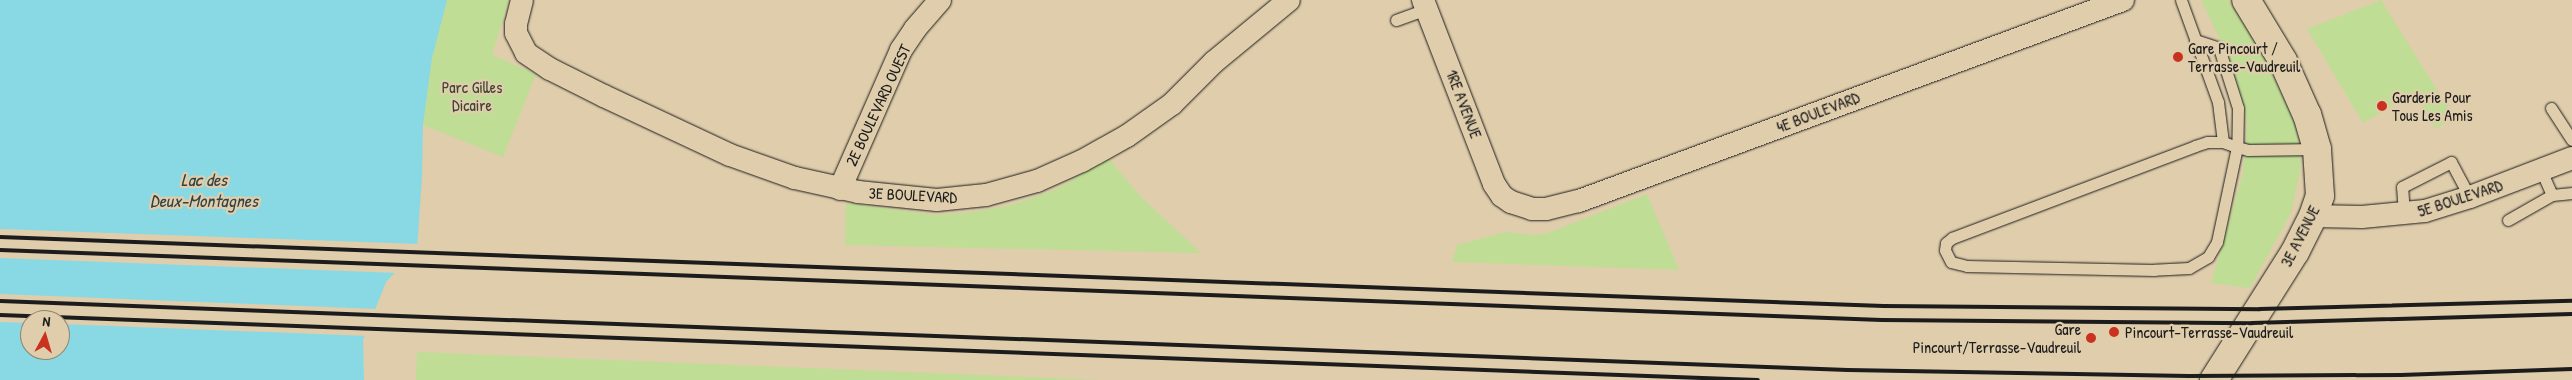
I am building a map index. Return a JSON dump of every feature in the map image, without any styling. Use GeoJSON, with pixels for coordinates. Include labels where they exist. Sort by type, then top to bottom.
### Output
{"type":"FeatureCollection","features":[{"type":"Feature","properties":{"kind":"street","name":"3E BOULEVARD"},"geometry":{"type":"LineString","coordinates":[[522,0],[516,24],[516,33],[526,53],[537,62],[682,134],[766,169],[840,189],[912,198],[962,199],[1013,188],[1061,171],[1128,136],[1152,121],[1214,62],[1289,0]]}},
{"type":"Feature","properties":{"kind":"street","name":"2E BOULEVARD OUEST"},"geometry":{"type":"LineString","coordinates":[[840,189],[902,50],[914,29],[940,0]]}},
{"type":"Feature","properties":{"kind":"street","name":"4E BOULEVARD"},"geometry":{"type":"LineString","coordinates":[[1511,202],[1532,209],[1546,209],[1579,201],[2124,0]]}},
{"type":"Feature","properties":{"kind":"street","name":"3E AVENUE"},"geometry":{"type":"LineString","coordinates":[[2214,380],[2252,323],[2295,252],[2313,216],[2320,196],[2321,181],[2317,148],[2299,93],[2246,0]]}},
{"type":"Feature","properties":{"kind":"street","name":"1RE AVENUE"},"geometry":{"type":"LineString","coordinates":[[1425,4],[1494,184],[1502,196],[1511,202]]}},
{"type":"Feature","properties":{"kind":"street","name":"5E BOULEVARD"},"geometry":{"type":"LineString","coordinates":[[2313,216],[2350,217],[2404,214],[2440,207],[2572,158]]}},
{"type":"Feature","properties":{"kind":"lane"},"geometry":{"type":"LineString","coordinates":[[2181,0],[2218,102],[2223,142]]}},
{"type":"Feature","properties":{"kind":"lane"},"geometry":{"type":"LineString","coordinates":[[1396,20],[1425,4]]}},
{"type":"Feature","properties":{"kind":"lane"},"geometry":{"type":"LineString","coordinates":[[2195,40],[2219,48],[2237,99],[2237,147],[2217,242],[2208,257],[2197,265],[2180,269],[2154,270],[1967,266],[1951,262],[1946,256],[1946,243],[1952,238],[2195,146],[2208,142],[2223,142],[2237,147],[2260,150],[2317,148]]}},
{"type":"Feature","properties":{"kind":"lane"},"geometry":{"type":"LineString","coordinates":[[2551,108],[2572,140]]}},
{"type":"Feature","properties":{"kind":"lane"},"geometry":{"type":"LineString","coordinates":[[2404,214],[2402,187],[2451,162],[2470,197]]}},
{"type":"Feature","properties":{"kind":"lane"},"geometry":{"type":"LineString","coordinates":[[2541,170],[2552,195]]}},
{"type":"Feature","properties":{"kind":"lane"},"geometry":{"type":"LineString","coordinates":[[2508,220],[2552,195],[2572,193]]}},
{"type":"Feature","properties":{"kind":"green space","name":"Parc Gilles Dicaire"},"geometry":{"type":"Polygon","coordinates":[[[447,0],[509,0],[492,55],[536,74],[503,157],[423,125],[432,58],[447,0]]]}},
{"type":"Feature","properties":{"kind":"green space"},"geometry":{"type":"Polygon","coordinates":[[[2201,0],[2228,0],[2261,53],[2291,113],[2297,132],[2301,166],[2291,213],[2250,288],[2211,283],[2243,173],[2247,125],[2241,94],[2221,42],[2201,0]]]}},
{"type":"Feature","properties":{"kind":"green space"},"geometry":{"type":"Polygon","coordinates":[[[2381,0],[2454,117],[2436,129],[2414,93],[2363,123],[2307,29],[2381,0]]]}},
{"type":"Feature","properties":{"kind":"green space"},"geometry":{"type":"Polygon","coordinates":[[[1109,159],[1141,197],[1201,253],[845,245],[846,203],[937,215],[972,212],[1011,205],[1054,190],[1109,159]]]}},
{"type":"Feature","properties":{"kind":"green space"},"geometry":{"type":"Polygon","coordinates":[[[1647,194],[1679,270],[1452,262],[1457,245],[1506,232],[1535,235],[1548,233],[1647,194]]]}},
{"type":"Feature","properties":{"kind":"green space"},"geometry":{"type":"Polygon","coordinates":[[[417,352],[1102,380],[416,380],[417,352]]]}},
{"type":"Feature","properties":{"kind":"water","name":"Lac des Deux-Montagnes"},"geometry":{"type":"Polygon","coordinates":[[[0,0],[447,0],[432,58],[423,125],[417,249],[386,282],[363,340],[364,380],[0,380],[0,0]]]}},
{"type":"Feature","properties":{"kind":"pier"},"geometry":{"type":"Polygon","coordinates":[[[0,229],[420,244],[419,250],[398,273],[0,258],[0,229]]]}},
{"type":"Feature","properties":{"kind":"pier"},"geometry":{"type":"Polygon","coordinates":[[[0,294],[378,309],[368,336],[70,324],[70,310],[20,310],[20,323],[0,322],[0,294]]]}},
{"type":"Feature","properties":{"kind":"railway"},"geometry":{"type":"LineString","coordinates":[[0,237],[1884,306],[2260,309],[2572,301]]}},
{"type":"Feature","properties":{"kind":"railway"},"geometry":{"type":"LineString","coordinates":[[0,250],[1882,320],[2252,323],[2572,314]]}},
{"type":"Feature","properties":{"kind":"railway"},"geometry":{"type":"LineString","coordinates":[[0,301],[1848,370],[2189,376],[2401,375],[2572,369]]}},
{"type":"Feature","properties":{"kind":"railway"},"geometry":{"type":"LineString","coordinates":[[0,315],[1758,380]]}},
{"type":"Feature","properties":{"kind":"place","name":"Gare Pincourt / Terrasse-Vaudreuil"},"geometry":{"type":"Point","coordinates":[2178,57]}},
{"type":"Feature","properties":{"kind":"place","name":"Garderie Pour Tous Les Amis"},"geometry":{"type":"Point","coordinates":[2382,106]}},
{"type":"Feature","properties":{"kind":"place","name":"Pincourt–Terrasse-Vaudreuil"},"geometry":{"type":"Point","coordinates":[2114,332]}},
{"type":"Feature","properties":{"kind":"place","name":"Gare Pincourt/Terrasse-Vaudreuil"},"geometry":{"type":"Point","coordinates":[2091,338]}}]}
